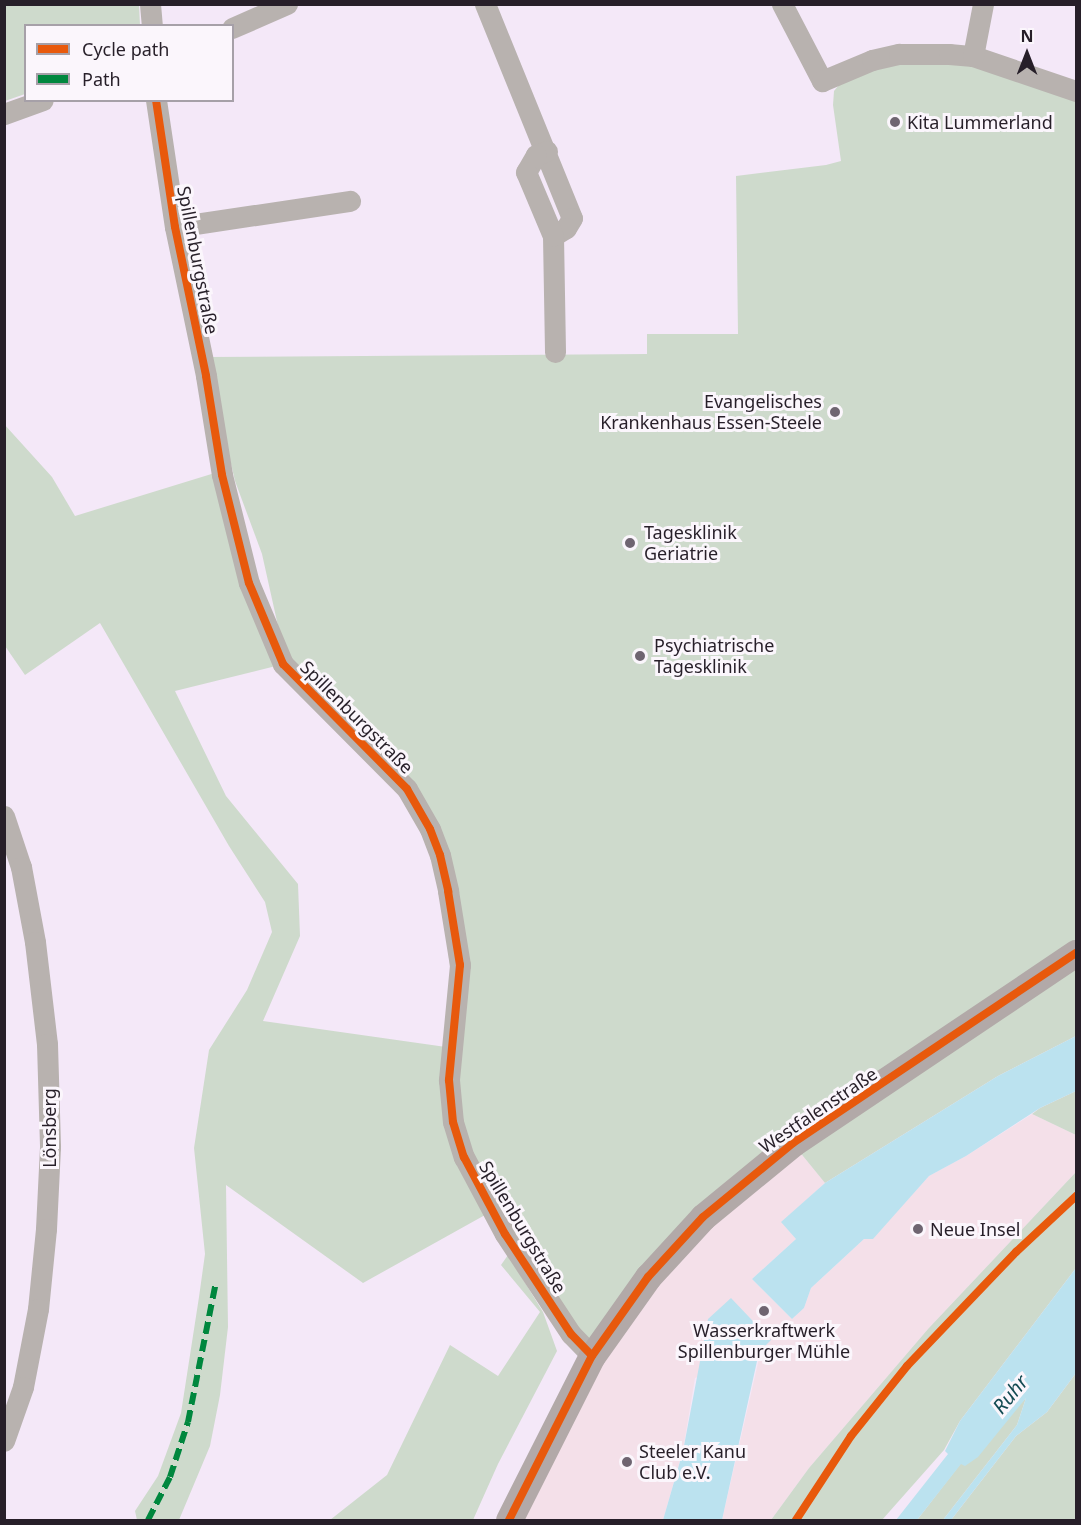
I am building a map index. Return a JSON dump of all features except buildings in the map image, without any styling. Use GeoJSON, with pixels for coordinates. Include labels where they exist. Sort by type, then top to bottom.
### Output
{"type":"FeatureCollection","features":[{"type":"Feature","properties":{"kind":"main road","name":"Westfalenstraße"},"geometry":{"type":"LineString","coordinates":[[509,1521],[592,1356],[648,1277],[703,1217],[793,1143],[1077,953]]}},
{"type":"Feature","properties":{"kind":"street"},"geometry":{"type":"LineString","coordinates":[[150,4],[152,24]]}},
{"type":"Feature","properties":{"kind":"street"},"geometry":{"type":"LineString","coordinates":[[234,26],[287,4]]}},
{"type":"Feature","properties":{"kind":"street"},"geometry":{"type":"LineString","coordinates":[[485,4],[547,151],[572,218],[566,228],[553,236],[555,352]]}},
{"type":"Feature","properties":{"kind":"street"},"geometry":{"type":"LineString","coordinates":[[782,4],[822,81],[872,60],[899,54],[973,56],[1072,90]]}},
{"type":"Feature","properties":{"kind":"street"},"geometry":{"type":"LineString","coordinates":[[973,56],[983,4]]}},
{"type":"Feature","properties":{"kind":"street"},"geometry":{"type":"LineString","coordinates":[[4,114],[37,102]]}},
{"type":"Feature","properties":{"kind":"street","name":"Spillenburgstraße"},"geometry":{"type":"LineString","coordinates":[[156,102],[175,227],[206,376],[231,519],[249,583],[283,664],[407,789],[430,829],[440,855],[460,965],[449,1080],[453,1122],[464,1157],[517,1252],[571,1334],[592,1356]]}},
{"type":"Feature","properties":{"kind":"street","name":"Spillenburgstraße"},"geometry":{"type":"LineString","coordinates":[[175,227],[350,201]]}},
{"type":"Feature","properties":{"kind":"street","name":"Lönsberg"},"geometry":{"type":"LineString","coordinates":[[4,816],[21,867],[35,942],[47,1044],[50,1147],[46,1229],[38,1309],[23,1387],[4,1441]]}},
{"type":"Feature","properties":{"kind":"shaded area"},"geometry":{"type":"Polygon","coordinates":[[[1032,1114],[1076,1135],[1076,1172],[928,1329],[809,1468],[771,1520],[722,1520],[760,1354],[695,1378],[683,1450],[663,1520],[510,1520],[633,1300],[794,1145],[825,1183],[782,1222],[796,1239],[752,1279],[792,1319],[804,1308],[811,1288],[864,1239],[873,1238],[929,1176],[966,1156],[1032,1114]]]}},
{"type":"Feature","properties":{"kind":"green space"},"geometry":{"type":"Polygon","coordinates":[[[4,5],[139,5],[140,24],[24,24],[24,94],[5,101],[4,5]]]}},
{"type":"Feature","properties":{"kind":"green space"},"geometry":{"type":"Polygon","coordinates":[[[934,62],[969,65],[1076,93],[1076,950],[792,1141],[592,1355],[494,1210],[363,1283],[226,1185],[228,1327],[220,1395],[210,1446],[179,1520],[137,1520],[135,1511],[158,1476],[181,1413],[199,1297],[205,1254],[194,1148],[209,1050],[247,990],[272,932],[265,902],[229,846],[100,623],[25,675],[5,646],[4,424],[52,477],[75,516],[218,472],[280,665],[175,691],[226,796],[298,884],[300,936],[263,1021],[460,1049],[433,826],[286,662],[262,554],[235,481],[206,357],[647,354],[647,334],[738,334],[736,176],[826,165],[841,161],[833,105],[834,91],[843,80],[865,71],[897,65],[934,62]]]}},
{"type":"Feature","properties":{"kind":"green space"},"geometry":{"type":"Polygon","coordinates":[[[1076,955],[1076,1036],[998,1076],[825,1183],[794,1145],[1076,955]]]}},
{"type":"Feature","properties":{"kind":"green space"},"geometry":{"type":"Polygon","coordinates":[[[1076,1091],[1076,1135],[1032,1114],[1040,1108],[1076,1091]]]}},
{"type":"Feature","properties":{"kind":"green space"},"geometry":{"type":"Polygon","coordinates":[[[1076,1172],[1076,1268],[960,1421],[944,1450],[882,1520],[771,1520],[809,1468],[928,1329],[1076,1172]]]}},
{"type":"Feature","properties":{"kind":"green space"},"geometry":{"type":"Polygon","coordinates":[[[508,1255],[543,1312],[557,1351],[498,1464],[473,1520],[330,1520],[387,1475],[450,1345],[498,1376],[540,1312],[501,1265],[508,1255]]]}},
{"type":"Feature","properties":{"kind":"green space"},"geometry":{"type":"Polygon","coordinates":[[[1076,1373],[1076,1520],[951,1520],[1016,1436],[1047,1412],[1076,1373]]]}},
{"type":"Feature","properties":{"kind":"green space"},"geometry":{"type":"Polygon","coordinates":[[[1026,1398],[1017,1425],[943,1520],[917,1520],[961,1463],[1026,1398]]]}},
{"type":"Feature","properties":{"kind":"water"},"geometry":{"type":"Polygon","coordinates":[[[1076,1036],[1076,1091],[1040,1108],[966,1156],[929,1176],[873,1239],[864,1239],[811,1288],[804,1308],[792,1319],[752,1279],[796,1239],[781,1222],[825,1183],[998,1076],[1076,1036]]]}},
{"type":"Feature","properties":{"kind":"water","name":"Ruhr"},"geometry":{"type":"Polygon","coordinates":[[[1076,1268],[1076,1373],[1047,1412],[1016,1436],[951,1520],[943,1520],[1017,1425],[1026,1398],[978,1457],[965,1466],[961,1464],[917,1520],[896,1520],[948,1454],[945,1451],[960,1421],[1076,1268]]]}},
{"type":"Feature","properties":{"kind":"water"},"geometry":{"type":"Polygon","coordinates":[[[731,1298],[771,1340],[759,1352],[722,1520],[663,1520],[683,1451],[708,1319],[731,1298]]]}},
{"type":"Feature","properties":{"kind":"marked path"},"geometry":{"type":"LineString","coordinates":[[148,1520],[170,1477],[188,1422],[216,1282]]}},
{"type":"Feature","properties":{"kind":"cycle path"},"geometry":{"type":"LineString","coordinates":[[156,102],[175,227],[206,376],[222,475],[249,583],[283,664],[407,789],[430,829],[440,855],[448,891],[460,965],[449,1080],[453,1122],[464,1157],[505,1234],[571,1334],[592,1356]]}},
{"type":"Feature","properties":{"kind":"cycle path"},"geometry":{"type":"LineString","coordinates":[[509,1520],[592,1356],[648,1277],[703,1217],[793,1143],[1076,953]]}},
{"type":"Feature","properties":{"kind":"cycle path"},"geometry":{"type":"LineString","coordinates":[[796,1520],[851,1436],[907,1366],[1016,1252],[1076,1196]]}},
{"type":"Feature","properties":{"kind":"place","name":"Kita Lummerland"},"geometry":{"type":"Point","coordinates":[895,122]}},
{"type":"Feature","properties":{"kind":"place","name":"Evangelisches Krankenhaus Essen-Steele"},"geometry":{"type":"Point","coordinates":[835,412]}},
{"type":"Feature","properties":{"kind":"place","name":"Tagesklinik Geriatrie"},"geometry":{"type":"Point","coordinates":[630,543]}},
{"type":"Feature","properties":{"kind":"place","name":"Psychiatrische Tagesklinik"},"geometry":{"type":"Point","coordinates":[640,656]}},
{"type":"Feature","properties":{"kind":"place","name":"Neue Insel"},"geometry":{"type":"Point","coordinates":[918,1229]}},
{"type":"Feature","properties":{"kind":"place","name":"Wasserkraftwerk Spillenburger Mühle"},"geometry":{"type":"Point","coordinates":[764,1311]}},
{"type":"Feature","properties":{"kind":"place","name":"Steeler Kanu Club e.V."},"geometry":{"type":"Point","coordinates":[627,1462]}}]}
